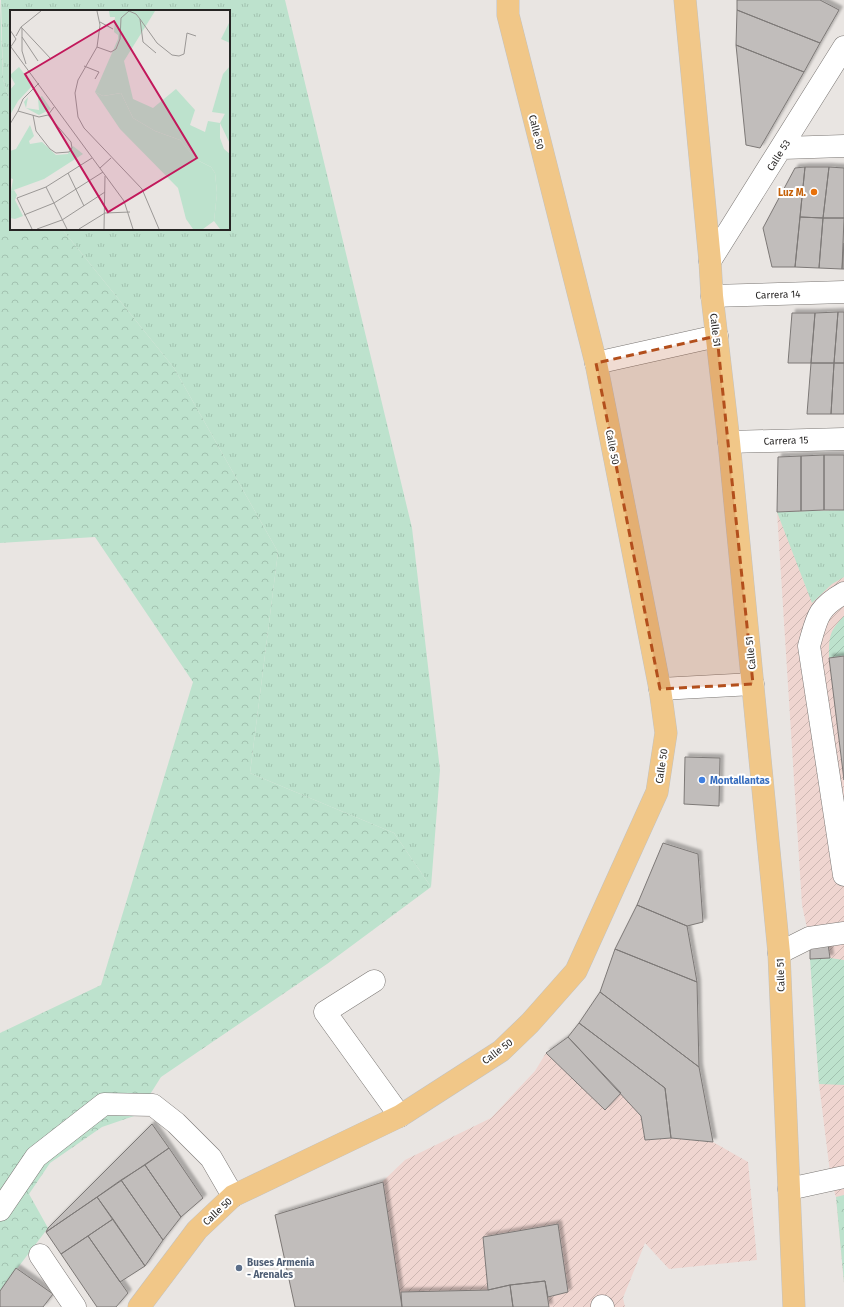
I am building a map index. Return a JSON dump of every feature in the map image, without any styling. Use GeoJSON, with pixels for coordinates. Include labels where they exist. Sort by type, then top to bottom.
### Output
{"type":"FeatureCollection","features":[{"type":"Feature","properties":{"kind":"main road","name":"Calle 50"},"geometry":{"type":"LineString","coordinates":[[139,1307],[197,1230],[233,1196],[400,1116],[501,1051],[530,1023],[576,971],[657,792],[666,733],[660,689],[596,363],[508,15],[508,0]]}},
{"type":"Feature","properties":{"kind":"main road","name":"Calle 51"},"geometry":{"type":"LineString","coordinates":[[685,0],[712,296],[729,442],[779,953],[794,1307]]}},
{"type":"Feature","properties":{"kind":"street","name":"Calle 53"},"geometry":{"type":"LineString","coordinates":[[710,261],[783,148],[844,47]]}},
{"type":"Feature","properties":{"kind":"street"},"geometry":{"type":"LineString","coordinates":[[783,148],[844,146]]}},
{"type":"Feature","properties":{"kind":"street","name":"Carrera 14"},"geometry":{"type":"LineString","coordinates":[[712,296],[844,292]]}},
{"type":"Feature","properties":{"kind":"street"},"geometry":{"type":"LineString","coordinates":[[596,363],[717,336]]}},
{"type":"Feature","properties":{"kind":"street","name":"Carrera 15"},"geometry":{"type":"LineString","coordinates":[[729,442],[844,439]]}},
{"type":"Feature","properties":{"kind":"street"},"geometry":{"type":"LineString","coordinates":[[844,593],[828,602],[817,617],[809,646],[844,875]]}},
{"type":"Feature","properties":{"kind":"street"},"geometry":{"type":"LineString","coordinates":[[660,689],[753,684]]}},
{"type":"Feature","properties":{"kind":"street"},"geometry":{"type":"LineString","coordinates":[[779,953],[809,938],[844,934]]}},
{"type":"Feature","properties":{"kind":"street"},"geometry":{"type":"LineString","coordinates":[[374,981],[325,1012],[400,1116]]}},
{"type":"Feature","properties":{"kind":"street"},"geometry":{"type":"LineString","coordinates":[[0,1210],[36,1157],[104,1104],[153,1105],[176,1123],[211,1158],[233,1196]]}},
{"type":"Feature","properties":{"kind":"street"},"geometry":{"type":"LineString","coordinates":[[789,1189],[844,1177]]}},
{"type":"Feature","properties":{"kind":"street"},"geometry":{"type":"LineString","coordinates":[[40,1255],[75,1307]]}},
{"type":"Feature","properties":{"kind":"highlighted area"},"geometry":{"type":"Polygon","coordinates":[[[717,336],[753,684],[660,689],[596,363],[717,336]]]}},
{"type":"Feature","properties":{"kind":"shaded area"},"geometry":{"type":"Polygon","coordinates":[[[844,510],[844,1283],[836,1197],[831,1180],[819,1084],[810,942],[802,905],[777,512],[844,510]]]}},
{"type":"Feature","properties":{"kind":"shaded area"},"geometry":{"type":"Polygon","coordinates":[[[546,1053],[621,1093],[641,1116],[645,1140],[671,1138],[713,1142],[748,1162],[757,1260],[669,1269],[645,1243],[623,1298],[625,1307],[295,1307],[275,1215],[382,1182],[405,1160],[491,1118],[535,1071],[546,1053]]]}},
{"type":"Feature","properties":{"kind":"green space"},"geometry":{"type":"Polygon","coordinates":[[[0,0],[3,79],[10,102],[10,230],[63,230],[174,368],[278,552],[250,773],[394,833],[431,887],[327,964],[161,1077],[137,1115],[102,1127],[50,1163],[29,1194],[48,1228],[0,1291],[0,1033],[101,985],[193,682],[95,537],[0,543],[0,0]]]}},
{"type":"Feature","properties":{"kind":"green space"},"geometry":{"type":"Polygon","coordinates":[[[1,0],[285,0],[412,528],[440,770],[431,887],[394,833],[250,773],[278,552],[174,368],[63,230],[230,230],[230,10],[10,10],[10,102],[3,79],[1,0]]]}},
{"type":"Feature","properties":{"kind":"green space"},"geometry":{"type":"Polygon","coordinates":[[[844,510],[844,577],[832,584],[812,603],[777,512],[844,510]]]}},
{"type":"Feature","properties":{"kind":"green space"},"geometry":{"type":"Polygon","coordinates":[[[844,616],[844,656],[829,658],[831,635],[835,626],[844,616]]]}},
{"type":"Feature","properties":{"kind":"green space"},"geometry":{"type":"Polygon","coordinates":[[[830,958],[844,960],[844,1085],[819,1084],[810,959],[830,958]]]}},
{"type":"Feature","properties":{"kind":"green space"},"geometry":{"type":"Polygon","coordinates":[[[844,1195],[844,1283],[836,1197],[844,1195]]]}},
{"type":"Feature","properties":{"kind":"building"},"geometry":{"type":"Polygon","coordinates":[[[737,0],[820,0],[839,10],[820,43],[737,10],[737,0]]]}},
{"type":"Feature","properties":{"kind":"building"},"geometry":{"type":"Polygon","coordinates":[[[737,10],[820,43],[804,72],[736,45],[737,10]]]}},
{"type":"Feature","properties":{"kind":"building"},"geometry":{"type":"Polygon","coordinates":[[[736,45],[804,72],[760,148],[746,145],[736,45]]]}},
{"type":"Feature","properties":{"kind":"building","name":"Luz M."},"geometry":{"type":"Polygon","coordinates":[[[805,167],[829,167],[823,218],[800,217],[805,167]]]}},
{"type":"Feature","properties":{"kind":"building"},"geometry":{"type":"Polygon","coordinates":[[[805,167],[795,267],[772,267],[763,228],[795,168],[805,167]]]}},
{"type":"Feature","properties":{"kind":"building"},"geometry":{"type":"Polygon","coordinates":[[[829,167],[844,168],[844,218],[823,218],[829,167]]]}},
{"type":"Feature","properties":{"kind":"building"},"geometry":{"type":"Polygon","coordinates":[[[800,217],[823,218],[819,268],[795,267],[800,217]]]}},
{"type":"Feature","properties":{"kind":"building"},"geometry":{"type":"Polygon","coordinates":[[[823,218],[844,218],[842,269],[819,268],[823,218]]]}},
{"type":"Feature","properties":{"kind":"building"},"geometry":{"type":"Polygon","coordinates":[[[844,243],[844,269],[842,269],[844,243]]]}},
{"type":"Feature","properties":{"kind":"building"},"geometry":{"type":"Polygon","coordinates":[[[838,312],[844,312],[844,363],[834,363],[838,312]]]}},
{"type":"Feature","properties":{"kind":"building"},"geometry":{"type":"Polygon","coordinates":[[[838,312],[834,363],[811,363],[815,313],[838,312]]]}},
{"type":"Feature","properties":{"kind":"building"},"geometry":{"type":"Polygon","coordinates":[[[792,313],[815,313],[811,363],[788,363],[792,313]]]}},
{"type":"Feature","properties":{"kind":"building"},"geometry":{"type":"Polygon","coordinates":[[[811,363],[834,363],[831,414],[807,414],[811,363]]]}},
{"type":"Feature","properties":{"kind":"building"},"geometry":{"type":"Polygon","coordinates":[[[834,363],[844,363],[844,414],[831,414],[834,363]]]}},
{"type":"Feature","properties":{"kind":"building"},"geometry":{"type":"Polygon","coordinates":[[[824,455],[844,455],[844,510],[824,510],[824,455]]]}},
{"type":"Feature","properties":{"kind":"building"},"geometry":{"type":"Polygon","coordinates":[[[824,455],[824,510],[801,511],[801,456],[824,455]]]}},
{"type":"Feature","properties":{"kind":"building"},"geometry":{"type":"Polygon","coordinates":[[[801,456],[801,511],[777,512],[778,457],[801,456]]]}},
{"type":"Feature","properties":{"kind":"building"},"geometry":{"type":"Polygon","coordinates":[[[844,656],[844,780],[829,658],[844,656]]]}},
{"type":"Feature","properties":{"kind":"building"},"geometry":{"type":"Polygon","coordinates":[[[685,757],[720,758],[719,806],[684,804],[685,757]]]}},
{"type":"Feature","properties":{"kind":"building"},"geometry":{"type":"Polygon","coordinates":[[[663,843],[698,854],[703,922],[687,926],[637,905],[663,843]]]}},
{"type":"Feature","properties":{"kind":"building"},"geometry":{"type":"Polygon","coordinates":[[[637,905],[687,926],[697,982],[615,949],[637,905]]]}},
{"type":"Feature","properties":{"kind":"building"},"geometry":{"type":"Polygon","coordinates":[[[828,944],[830,958],[810,959],[810,946],[828,944]]]}},
{"type":"Feature","properties":{"kind":"building"},"geometry":{"type":"Polygon","coordinates":[[[615,949],[697,982],[699,1067],[600,992],[615,949]]]}},
{"type":"Feature","properties":{"kind":"building"},"geometry":{"type":"Polygon","coordinates":[[[600,992],[699,1067],[713,1142],[671,1138],[665,1088],[579,1023],[600,992]]]}},
{"type":"Feature","properties":{"kind":"building"},"geometry":{"type":"Polygon","coordinates":[[[579,1023],[665,1088],[671,1138],[645,1140],[641,1116],[568,1037],[579,1023]]]}},
{"type":"Feature","properties":{"kind":"building"},"geometry":{"type":"Polygon","coordinates":[[[568,1037],[621,1093],[605,1110],[546,1053],[568,1037]]]}},
{"type":"Feature","properties":{"kind":"building"},"geometry":{"type":"Polygon","coordinates":[[[152,1124],[169,1148],[46,1232],[48,1228],[152,1124]]]}},
{"type":"Feature","properties":{"kind":"building"},"geometry":{"type":"Polygon","coordinates":[[[169,1148],[203,1198],[181,1217],[145,1165],[169,1148]]]}},
{"type":"Feature","properties":{"kind":"building"},"geometry":{"type":"Polygon","coordinates":[[[145,1165],[181,1217],[163,1240],[121,1180],[145,1165]]]}},
{"type":"Feature","properties":{"kind":"building"},"geometry":{"type":"Polygon","coordinates":[[[121,1180],[163,1240],[145,1266],[97,1197],[121,1180]]]}},
{"type":"Feature","properties":{"kind":"building"},"geometry":{"type":"Polygon","coordinates":[[[383,1182],[402,1307],[295,1307],[275,1215],[383,1182]]]}},
{"type":"Feature","properties":{"kind":"building"},"geometry":{"type":"Polygon","coordinates":[[[97,1197],[113,1219],[61,1254],[46,1232],[97,1197]]]}},
{"type":"Feature","properties":{"kind":"building"},"geometry":{"type":"Polygon","coordinates":[[[113,1219],[145,1266],[120,1282],[88,1236],[113,1219]]]}},
{"type":"Feature","properties":{"kind":"building"},"geometry":{"type":"Polygon","coordinates":[[[558,1224],[568,1292],[548,1297],[545,1281],[510,1285],[488,1290],[483,1237],[558,1224]]]}},
{"type":"Feature","properties":{"kind":"building"},"geometry":{"type":"Polygon","coordinates":[[[88,1236],[128,1293],[116,1307],[97,1307],[61,1254],[88,1236]]]}},
{"type":"Feature","properties":{"kind":"building"},"geometry":{"type":"Polygon","coordinates":[[[16,1268],[53,1294],[43,1307],[0,1307],[0,1291],[16,1268]]]}},
{"type":"Feature","properties":{"kind":"building"},"geometry":{"type":"Polygon","coordinates":[[[545,1281],[549,1307],[513,1307],[510,1285],[545,1281]]]}},
{"type":"Feature","properties":{"kind":"building"},"geometry":{"type":"Polygon","coordinates":[[[510,1285],[513,1307],[402,1307],[401,1292],[488,1290],[510,1285]]]}},
{"type":"Feature","properties":{"kind":"place","name":"Luz M."},"geometry":{"type":"Point","coordinates":[814,192]}},
{"type":"Feature","properties":{"kind":"place","name":"Montallantas"},"geometry":{"type":"Point","coordinates":[702,780]}},
{"type":"Feature","properties":{"kind":"place","name":"Buses Armenia - Arenales"},"geometry":{"type":"Point","coordinates":[239,1268]}}]}
